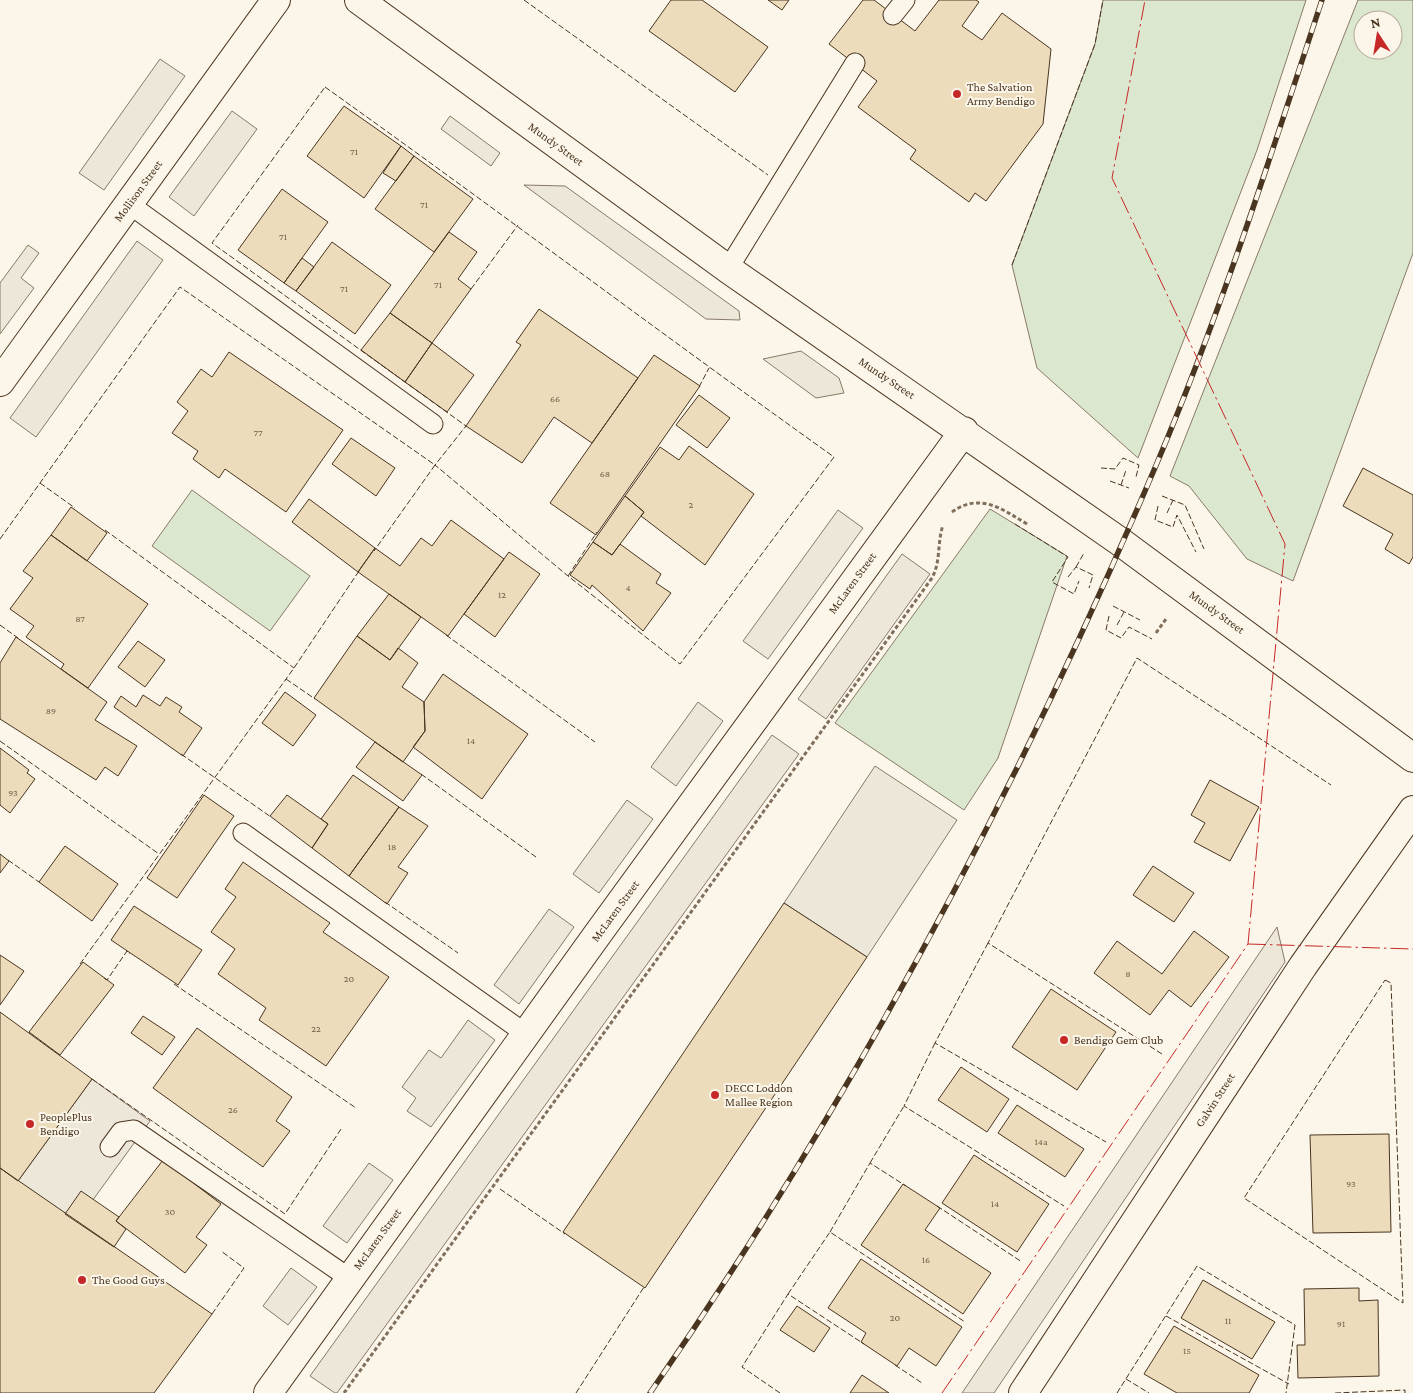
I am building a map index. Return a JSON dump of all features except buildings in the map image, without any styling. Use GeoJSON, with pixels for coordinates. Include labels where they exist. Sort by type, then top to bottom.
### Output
{"type":"FeatureCollection","features":[{"type":"Feature","properties":{"kind":"street","name":"Mollison Street"},"geometry":{"type":"LineString","coordinates":[[0,382],[276,0]]}},
{"type":"Feature","properties":{"kind":"street","name":"Mundy Street"},"geometry":{"type":"LineString","coordinates":[[359,0],[728,268],[1122,543],[1413,758]]}},
{"type":"Feature","properties":{"kind":"street","name":"McLaren Street"},"geometry":{"type":"LineString","coordinates":[[268,1393],[349,1278],[964,431]]}},
{"type":"Feature","properties":{"kind":"street","name":"Galvin Street"},"geometry":{"type":"LineString","coordinates":[[1023,1393],[1303,966],[1413,810]]}},
{"type":"Feature","properties":{"kind":"lane"},"geometry":{"type":"LineString","coordinates":[[893,15],[905,0]]}},
{"type":"Feature","properties":{"kind":"lane"},"geometry":{"type":"LineString","coordinates":[[728,268],[854,63]]}},
{"type":"Feature","properties":{"kind":"lane"},"geometry":{"type":"LineString","coordinates":[[129,204],[433,424]]}},
{"type":"Feature","properties":{"kind":"lane"},"geometry":{"type":"LineString","coordinates":[[243,833],[526,1034]]}},
{"type":"Feature","properties":{"kind":"lane"},"geometry":{"type":"LineString","coordinates":[[110,1147],[121,1132],[134,1130],[349,1278]]}},
{"type":"Feature","properties":{"kind":"path"},"geometry":{"type":"LineString","coordinates":[[947,515],[970,503],[987,502],[994,504],[1036,529]]}},
{"type":"Feature","properties":{"kind":"path"},"geometry":{"type":"LineString","coordinates":[[344,1393],[932,578],[938,564],[938,541],[944,522]]}},
{"type":"Feature","properties":{"kind":"green space"},"geometry":{"type":"Polygon","coordinates":[[[1103,0],[1306,0],[1257,150],[1138,458],[1037,368],[1012,265],[1095,44],[1103,0]]]}},
{"type":"Feature","properties":{"kind":"green space"},"geometry":{"type":"Polygon","coordinates":[[[1358,0],[1413,0],[1413,253],[1293,581],[1247,559],[1189,486],[1170,476],[1353,13],[1353,60],[1403,60],[1403,10],[1354,10],[1358,0]]]}},
{"type":"Feature","properties":{"kind":"green space"},"geometry":{"type":"Polygon","coordinates":[[[192,490],[310,576],[270,631],[152,546],[192,490]]]}},
{"type":"Feature","properties":{"kind":"green space"},"geometry":{"type":"Polygon","coordinates":[[[990,509],[1067,556],[998,758],[964,810],[835,723],[990,509]]]}},
{"type":"Feature","properties":{"kind":"shaded area"},"geometry":{"type":"Polygon","coordinates":[[[160,59],[185,76],[104,190],[79,173],[160,59]]]}},
{"type":"Feature","properties":{"kind":"shaded area"},"geometry":{"type":"Polygon","coordinates":[[[232,111],[257,129],[194,216],[169,197],[232,111]]]}},
{"type":"Feature","properties":{"kind":"shaded area"},"geometry":{"type":"Polygon","coordinates":[[[450,116],[500,153],[491,166],[441,129],[450,116]]]}},
{"type":"Feature","properties":{"kind":"shaded area"},"geometry":{"type":"Polygon","coordinates":[[[524,185],[565,186],[739,311],[740,320],[706,319],[524,185]]]}},
{"type":"Feature","properties":{"kind":"shaded area"},"geometry":{"type":"Polygon","coordinates":[[[137,241],[163,260],[36,437],[10,418],[137,241]]]}},
{"type":"Feature","properties":{"kind":"shaded area"},"geometry":{"type":"Polygon","coordinates":[[[28,245],[39,253],[21,278],[34,288],[0,334],[0,283],[28,245]]]}},
{"type":"Feature","properties":{"kind":"shaded area"},"geometry":{"type":"Polygon","coordinates":[[[801,351],[839,378],[844,393],[816,398],[763,359],[801,351]]]}},
{"type":"Feature","properties":{"kind":"shaded area"},"geometry":{"type":"Polygon","coordinates":[[[838,510],[863,528],[768,659],[743,641],[838,510]]]}},
{"type":"Feature","properties":{"kind":"shaded area"},"geometry":{"type":"Polygon","coordinates":[[[902,554],[930,574],[826,719],[798,699],[902,554]]]}},
{"type":"Feature","properties":{"kind":"shaded area"},"geometry":{"type":"Polygon","coordinates":[[[698,702],[723,721],[676,786],[651,767],[698,702]]]}},
{"type":"Feature","properties":{"kind":"shaded area"},"geometry":{"type":"Polygon","coordinates":[[[772,735],[799,754],[337,1393],[310,1376],[772,735]]]}},
{"type":"Feature","properties":{"kind":"shaded area"},"geometry":{"type":"Polygon","coordinates":[[[875,766],[957,820],[867,957],[784,903],[875,766]]]}},
{"type":"Feature","properties":{"kind":"shaded area"},"geometry":{"type":"Polygon","coordinates":[[[627,800],[653,819],[599,893],[573,874],[627,800]]]}},
{"type":"Feature","properties":{"kind":"shaded area"},"geometry":{"type":"Polygon","coordinates":[[[549,909],[574,927],[519,1004],[494,985],[549,909]]]}},
{"type":"Feature","properties":{"kind":"shaded area"},"geometry":{"type":"Polygon","coordinates":[[[1277,927],[1285,962],[994,1393],[962,1393],[1277,927]]]}},
{"type":"Feature","properties":{"kind":"shaded area"},"geometry":{"type":"Polygon","coordinates":[[[468,1020],[495,1040],[431,1127],[407,1111],[416,1098],[402,1087],[429,1050],[441,1058],[468,1020]]]}},
{"type":"Feature","properties":{"kind":"shaded area"},"geometry":{"type":"Polygon","coordinates":[[[92,1079],[150,1121],[77,1222],[18,1181],[92,1079]]]}},
{"type":"Feature","properties":{"kind":"shaded area"},"geometry":{"type":"Polygon","coordinates":[[[369,1163],[393,1180],[347,1243],[323,1226],[369,1163]]]}},
{"type":"Feature","properties":{"kind":"shaded area"},"geometry":{"type":"Polygon","coordinates":[[[291,1268],[317,1287],[288,1325],[263,1306],[291,1268]]]}},
{"type":"Feature","properties":{"kind":"railway"},"geometry":{"type":"LineString","coordinates":[[650,1393],[724,1283],[795,1171],[862,1057],[927,941],[989,824],[1048,705],[1157,463],[1203,349],[1322,0]]}},
{"type":"Feature","properties":{"kind":"fence"},"geometry":{"type":"LineString","coordinates":[[524,0],[768,175]]}},
{"type":"Feature","properties":{"kind":"fence"},"geometry":{"type":"LineString","coordinates":[[1012,265],[1095,44],[1103,0]]}},
{"type":"Feature","properties":{"kind":"fence"},"geometry":{"type":"LineString","coordinates":[[325,87],[834,457],[680,664],[568,576],[435,465],[466,426],[212,243],[325,87]]}},
{"type":"Feature","properties":{"kind":"fence"},"geometry":{"type":"LineString","coordinates":[[471,289],[518,225]]}},
{"type":"Feature","properties":{"kind":"fence"},"geometry":{"type":"LineString","coordinates":[[0,539],[180,287],[435,465],[374,551]]}},
{"type":"Feature","properties":{"kind":"fence"},"geometry":{"type":"LineString","coordinates":[[699,387],[709,368]]}},
{"type":"Feature","properties":{"kind":"fence"},"geometry":{"type":"LineString","coordinates":[[1101,468],[1115,469],[1123,458],[1139,465],[1136,477]]}},
{"type":"Feature","properties":{"kind":"fence"},"geometry":{"type":"LineString","coordinates":[[1121,485],[1126,470]]}},
{"type":"Feature","properties":{"kind":"fence"},"geometry":{"type":"LineString","coordinates":[[1110,481],[1129,488]]}},
{"type":"Feature","properties":{"kind":"fence"},"geometry":{"type":"LineString","coordinates":[[40,483],[75,508]]}},
{"type":"Feature","properties":{"kind":"fence"},"geometry":{"type":"LineString","coordinates":[[1162,496],[1185,505],[1204,549]]}},
{"type":"Feature","properties":{"kind":"fence"},"geometry":{"type":"LineString","coordinates":[[1167,513],[1173,500]]}},
{"type":"Feature","properties":{"kind":"fence"},"geometry":{"type":"LineString","coordinates":[[1158,506],[1155,520],[1173,527],[1177,515],[1196,552]]}},
{"type":"Feature","properties":{"kind":"fence"},"geometry":{"type":"LineString","coordinates":[[1015,524],[1068,557],[1052,582],[1074,594],[1079,581]]}},
{"type":"Feature","properties":{"kind":"fence"},"geometry":{"type":"LineString","coordinates":[[105,530],[294,668]]}},
{"type":"Feature","properties":{"kind":"fence"},"geometry":{"type":"LineString","coordinates":[[568,576],[597,532]]}},
{"type":"Feature","properties":{"kind":"fence"},"geometry":{"type":"LineString","coordinates":[[1076,567],[1084,553]]}},
{"type":"Feature","properties":{"kind":"fence"},"geometry":{"type":"LineString","coordinates":[[1068,577],[1076,567],[1093,575],[1089,588]]}},
{"type":"Feature","properties":{"kind":"fence"},"geometry":{"type":"LineString","coordinates":[[80,964],[294,668],[359,571]]}},
{"type":"Feature","properties":{"kind":"fence"},"geometry":{"type":"LineString","coordinates":[[1113,606],[1140,620]]}},
{"type":"Feature","properties":{"kind":"fence"},"geometry":{"type":"LineString","coordinates":[[1117,625],[1124,612]]}},
{"type":"Feature","properties":{"kind":"fence"},"geometry":{"type":"LineString","coordinates":[[1109,616],[1106,630],[1121,638],[1129,627],[1152,639]]}},
{"type":"Feature","properties":{"kind":"fence"},"geometry":{"type":"LineString","coordinates":[[0,625],[18,638]]}},
{"type":"Feature","properties":{"kind":"fence"},"geometry":{"type":"LineString","coordinates":[[446,635],[595,742]]}},
{"type":"Feature","properties":{"kind":"fence"},"geometry":{"type":"LineString","coordinates":[[1162,1054],[988,943],[1137,658],[1331,785]]}},
{"type":"Feature","properties":{"kind":"fence"},"geometry":{"type":"LineString","coordinates":[[286,679],[315,699]]}},
{"type":"Feature","properties":{"kind":"fence"},"geometry":{"type":"LineString","coordinates":[[0,741],[159,854]]}},
{"type":"Feature","properties":{"kind":"fence"},"geometry":{"type":"LineString","coordinates":[[181,754],[271,817]]}},
{"type":"Feature","properties":{"kind":"fence"},"geometry":{"type":"LineString","coordinates":[[421,774],[536,857]]}},
{"type":"Feature","properties":{"kind":"fence"},"geometry":{"type":"LineString","coordinates":[[8,860],[39,882]]}},
{"type":"Feature","properties":{"kind":"fence"},"geometry":{"type":"LineString","coordinates":[[385,902],[458,953]]}},
{"type":"Feature","properties":{"kind":"fence"},"geometry":{"type":"LineString","coordinates":[[988,943],[935,1043],[1106,1142]]}},
{"type":"Feature","properties":{"kind":"fence"},"geometry":{"type":"LineString","coordinates":[[104,978],[107,980],[127,951],[130,954]]}},
{"type":"Feature","properties":{"kind":"fence"},"geometry":{"type":"LineString","coordinates":[[1385,980],[1391,983],[1403,1303],[1244,1198],[1385,980]]}},
{"type":"Feature","properties":{"kind":"fence"},"geometry":{"type":"LineString","coordinates":[[174,984],[356,1108]]}},
{"type":"Feature","properties":{"kind":"fence"},"geometry":{"type":"LineString","coordinates":[[935,1043],[904,1106],[1064,1206]]}},
{"type":"Feature","properties":{"kind":"fence"},"geometry":{"type":"LineString","coordinates":[[92,1079],[285,1214],[341,1129]]}},
{"type":"Feature","properties":{"kind":"fence"},"geometry":{"type":"LineString","coordinates":[[870,1163],[904,1106]]}},
{"type":"Feature","properties":{"kind":"fence"},"geometry":{"type":"LineString","coordinates":[[830,1232],[870,1163],[906,1186]]}},
{"type":"Feature","properties":{"kind":"fence"},"geometry":{"type":"LineString","coordinates":[[500,1189],[565,1234]]}},
{"type":"Feature","properties":{"kind":"fence"},"geometry":{"type":"LineString","coordinates":[[937,1206],[1022,1262]]}},
{"type":"Feature","properties":{"kind":"fence"},"geometry":{"type":"LineString","coordinates":[[788,1294],[830,1232],[965,1322]]}},
{"type":"Feature","properties":{"kind":"fence"},"geometry":{"type":"LineString","coordinates":[[212,1314],[244,1268],[221,1251]]}},
{"type":"Feature","properties":{"kind":"fence"},"geometry":{"type":"LineString","coordinates":[[1117,1393],[1197,1266],[1295,1325],[1286,1393]]}},
{"type":"Feature","properties":{"kind":"fence"},"geometry":{"type":"LineString","coordinates":[[576,1393],[644,1287]]}},
{"type":"Feature","properties":{"kind":"fence"},"geometry":{"type":"LineString","coordinates":[[780,1393],[742,1367],[788,1294],[864,1344]]}},
{"type":"Feature","properties":{"kind":"fence"},"geometry":{"type":"LineString","coordinates":[[1166,1316],[1289,1384]]}},
{"type":"Feature","properties":{"kind":"fence"},"geometry":{"type":"LineString","coordinates":[[895,1365],[922,1383]]}},
{"type":"Feature","properties":{"kind":"fence"},"geometry":{"type":"LineString","coordinates":[[1126,1379],[1149,1393]]}},
{"type":"Feature","properties":{"kind":"fence"},"geometry":{"type":"LineString","coordinates":[[1335,1393],[1405,1390],[1405,1393]]}},
{"type":"Feature","properties":{"kind":"power"},"geometry":{"type":"LineString","coordinates":[[942,1393],[1248,944],[1285,544],[1112,178],[1145,0]]}},
{"type":"Feature","properties":{"kind":"power"},"geometry":{"type":"LineString","coordinates":[[1248,944],[1413,949]]}},
{"type":"Feature","properties":{"kind":"place","name":"The Salvation Army Bendigo"},"geometry":{"type":"Point","coordinates":[957,94]}},
{"type":"Feature","properties":{"kind":"place","name":"Bendigo Gem Club"},"geometry":{"type":"Point","coordinates":[1064,1040]}},
{"type":"Feature","properties":{"kind":"place","name":"DECC Loddon Mallee Region"},"geometry":{"type":"Point","coordinates":[715,1095]}},
{"type":"Feature","properties":{"kind":"place","name":"PeoplePlus Bendigo"},"geometry":{"type":"Point","coordinates":[30,1124]}},
{"type":"Feature","properties":{"kind":"place","name":"The Good Guys"},"geometry":{"type":"Point","coordinates":[82,1280]}}]}
